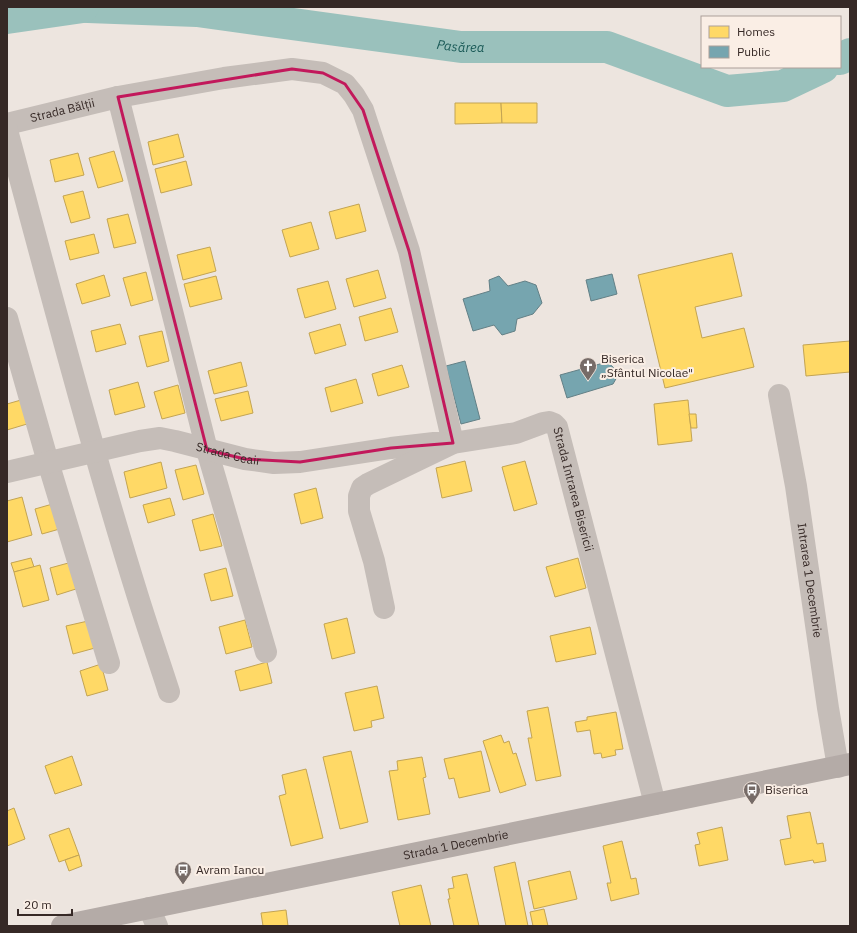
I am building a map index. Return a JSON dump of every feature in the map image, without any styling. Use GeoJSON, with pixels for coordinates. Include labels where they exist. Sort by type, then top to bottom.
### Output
{"type":"FeatureCollection","features":[{"type":"Feature","properties":{"kind":"main road","name":"Strada 1 Decembrie"},"geometry":{"type":"LineString","coordinates":[[62,926],[153,917],[655,804],[844,766]]}},
{"type":"Feature","properties":{"kind":"street","name":"Strada Bălții"},"geometry":{"type":"LineString","coordinates":[[7,124],[118,97],[224,78],[292,69],[323,73],[345,84],[363,110],[409,251],[453,443]]}},
{"type":"Feature","properties":{"kind":"street"},"geometry":{"type":"LineString","coordinates":[[118,97],[207,450],[266,652]]}},
{"type":"Feature","properties":{"kind":"street"},"geometry":{"type":"LineString","coordinates":[[7,130],[53,303],[95,451],[138,598],[169,692]]}},
{"type":"Feature","properties":{"kind":"street"},"geometry":{"type":"LineString","coordinates":[[7,318],[48,462],[109,663]]}},
{"type":"Feature","properties":{"kind":"street","name":"Intrarea 1 Decembrie"},"geometry":{"type":"LineString","coordinates":[[779,395],[796,486],[826,693],[844,766]]}},
{"type":"Feature","properties":{"kind":"street","name":"Strada Intrarea Bisericii"},"geometry":{"type":"LineString","coordinates":[[384,608],[374,561],[359,512],[359,496],[362,488],[453,443],[516,433],[543,423],[549,422],[554,424],[557,427],[655,804]]}},
{"type":"Feature","properties":{"kind":"street","name":"Strada Ceair"},"geometry":{"type":"LineString","coordinates":[[7,472],[140,441],[160,438],[245,459],[274,463],[300,462],[434,443],[453,443]]}},
{"type":"Feature","properties":{"kind":"highlighted area"},"geometry":{"type":"Polygon","coordinates":[[[292,69],[323,73],[345,84],[363,110],[409,251],[453,443],[391,448],[300,462],[245,459],[207,450],[118,97],[292,69]]]}},
{"type":"Feature","properties":{"kind":"building: Homes"},"geometry":{"type":"Polygon","coordinates":[[[455,103],[501,103],[502,123],[455,124],[455,103]]]}},
{"type":"Feature","properties":{"kind":"building: Homes"},"geometry":{"type":"Polygon","coordinates":[[[501,103],[537,103],[537,123],[502,123],[501,103]]]}},
{"type":"Feature","properties":{"kind":"building: Homes"},"geometry":{"type":"Polygon","coordinates":[[[178,134],[184,157],[153,165],[148,142],[178,134]]]}},
{"type":"Feature","properties":{"kind":"building: Homes"},"geometry":{"type":"Polygon","coordinates":[[[114,151],[123,181],[98,188],[89,158],[114,151]]]}},
{"type":"Feature","properties":{"kind":"building: Homes"},"geometry":{"type":"Polygon","coordinates":[[[78,153],[84,175],[55,182],[50,160],[78,153]]]}},
{"type":"Feature","properties":{"kind":"building: Homes"},"geometry":{"type":"Polygon","coordinates":[[[186,161],[192,185],[161,193],[155,169],[186,161]]]}},
{"type":"Feature","properties":{"kind":"building: Homes"},"geometry":{"type":"Polygon","coordinates":[[[83,191],[90,218],[71,223],[63,196],[83,191]]]}},
{"type":"Feature","properties":{"kind":"building: Homes"},"geometry":{"type":"Polygon","coordinates":[[[359,204],[366,231],[336,239],[329,212],[359,204]]]}},
{"type":"Feature","properties":{"kind":"building: Homes"},"geometry":{"type":"Polygon","coordinates":[[[128,214],[136,243],[114,248],[107,219],[128,214]]]}},
{"type":"Feature","properties":{"kind":"building: Homes"},"geometry":{"type":"Polygon","coordinates":[[[311,222],[319,249],[290,257],[282,230],[311,222]]]}},
{"type":"Feature","properties":{"kind":"building: Homes"},"geometry":{"type":"Polygon","coordinates":[[[94,234],[99,253],[70,260],[65,241],[94,234]]]}},
{"type":"Feature","properties":{"kind":"building: Homes"},"geometry":{"type":"Polygon","coordinates":[[[210,247],[216,271],[183,280],[177,255],[210,247]]]}},
{"type":"Feature","properties":{"kind":"building: Homes"},"geometry":{"type":"Polygon","coordinates":[[[732,253],[742,296],[695,307],[702,338],[744,328],[754,367],[665,388],[638,275],[732,253]]]}},
{"type":"Feature","properties":{"kind":"building: Homes"},"geometry":{"type":"Polygon","coordinates":[[[378,270],[386,298],[354,307],[346,279],[378,270]]]}},
{"type":"Feature","properties":{"kind":"building: Homes"},"geometry":{"type":"Polygon","coordinates":[[[146,272],[153,300],[131,306],[123,278],[146,272]]]}},
{"type":"Feature","properties":{"kind":"building: Homes"},"geometry":{"type":"Polygon","coordinates":[[[104,275],[110,296],[82,304],[76,284],[104,275]]]}},
{"type":"Feature","properties":{"kind":"building: Homes"},"geometry":{"type":"Polygon","coordinates":[[[216,276],[222,299],[190,307],[184,284],[216,276]]]}},
{"type":"Feature","properties":{"kind":"building: Homes"},"geometry":{"type":"Polygon","coordinates":[[[328,281],[336,309],[305,318],[297,289],[328,281]]]}},
{"type":"Feature","properties":{"kind":"building: Homes"},"geometry":{"type":"Polygon","coordinates":[[[391,308],[398,332],[365,341],[359,317],[391,308]]]}},
{"type":"Feature","properties":{"kind":"building: Homes"},"geometry":{"type":"Polygon","coordinates":[[[120,324],[126,344],[96,352],[91,331],[120,324]]]}},
{"type":"Feature","properties":{"kind":"building: Homes"},"geometry":{"type":"Polygon","coordinates":[[[340,324],[346,345],[315,354],[309,333],[340,324]]]}},
{"type":"Feature","properties":{"kind":"building: Homes"},"geometry":{"type":"Polygon","coordinates":[[[162,331],[169,361],[147,367],[139,336],[162,331]]]}},
{"type":"Feature","properties":{"kind":"building: Homes"},"geometry":{"type":"Polygon","coordinates":[[[850,341],[850,372],[806,376],[803,345],[850,341]]]}},
{"type":"Feature","properties":{"kind":"building: Homes"},"geometry":{"type":"Polygon","coordinates":[[[241,362],[247,386],[214,394],[208,371],[241,362]]]}},
{"type":"Feature","properties":{"kind":"building: Homes"},"geometry":{"type":"Polygon","coordinates":[[[402,365],[409,387],[378,396],[372,374],[402,365]]]}},
{"type":"Feature","properties":{"kind":"building: Homes"},"geometry":{"type":"Polygon","coordinates":[[[356,379],[363,403],[331,412],[325,388],[356,379]]]}},
{"type":"Feature","properties":{"kind":"building: Homes"},"geometry":{"type":"Polygon","coordinates":[[[138,382],[145,407],[115,415],[109,390],[138,382]]]}},
{"type":"Feature","properties":{"kind":"building: Homes"},"geometry":{"type":"Polygon","coordinates":[[[178,385],[185,413],[162,419],[154,392],[178,385]]]}},
{"type":"Feature","properties":{"kind":"building: Homes"},"geometry":{"type":"Polygon","coordinates":[[[248,391],[253,413],[221,421],[215,399],[248,391]]]}},
{"type":"Feature","properties":{"kind":"building: Homes"},"geometry":{"type":"Polygon","coordinates":[[[21,400],[27,424],[7,430],[7,404],[21,400]]]}},
{"type":"Feature","properties":{"kind":"building: Homes"},"geometry":{"type":"Polygon","coordinates":[[[688,400],[692,441],[658,445],[654,404],[688,400]]]}},
{"type":"Feature","properties":{"kind":"building: Homes"},"geometry":{"type":"Polygon","coordinates":[[[689,414],[696,414],[697,428],[691,428],[689,414]]]}},
{"type":"Feature","properties":{"kind":"building: Homes"},"geometry":{"type":"Polygon","coordinates":[[[465,461],[472,491],[442,498],[436,468],[465,461]]]}},
{"type":"Feature","properties":{"kind":"building: Homes"},"geometry":{"type":"Polygon","coordinates":[[[525,461],[537,504],[514,511],[502,467],[525,461]]]}},
{"type":"Feature","properties":{"kind":"building: Homes"},"geometry":{"type":"Polygon","coordinates":[[[161,462],[167,488],[130,498],[124,472],[161,462]]]}},
{"type":"Feature","properties":{"kind":"building: Homes"},"geometry":{"type":"Polygon","coordinates":[[[196,465],[204,494],[183,500],[175,470],[196,465]]]}},
{"type":"Feature","properties":{"kind":"building: Homes"},"geometry":{"type":"Polygon","coordinates":[[[316,488],[323,518],[301,524],[294,494],[316,488]]]}},
{"type":"Feature","properties":{"kind":"building: Homes"},"geometry":{"type":"Polygon","coordinates":[[[22,497],[32,535],[7,542],[7,501],[22,497]]]}},
{"type":"Feature","properties":{"kind":"building: Homes"},"geometry":{"type":"Polygon","coordinates":[[[170,498],[175,515],[148,523],[143,505],[170,498]]]}},
{"type":"Feature","properties":{"kind":"building: Homes"},"geometry":{"type":"Polygon","coordinates":[[[56,503],[63,528],[42,534],[35,509],[56,503]]]}},
{"type":"Feature","properties":{"kind":"building: Homes"},"geometry":{"type":"Polygon","coordinates":[[[213,514],[222,546],[200,551],[192,520],[213,514]]]}},
{"type":"Feature","properties":{"kind":"building: Homes"},"geometry":{"type":"Polygon","coordinates":[[[31,558],[34,567],[14,572],[11,563],[31,558]]]}},
{"type":"Feature","properties":{"kind":"building: Homes"},"geometry":{"type":"Polygon","coordinates":[[[578,558],[586,588],[555,597],[546,567],[578,558]]]}},
{"type":"Feature","properties":{"kind":"building: Homes"},"geometry":{"type":"Polygon","coordinates":[[[72,562],[79,588],[57,595],[50,568],[72,562]]]}},
{"type":"Feature","properties":{"kind":"building: Homes"},"geometry":{"type":"Polygon","coordinates":[[[40,565],[49,600],[23,607],[14,572],[40,565]]]}},
{"type":"Feature","properties":{"kind":"building: Homes"},"geometry":{"type":"Polygon","coordinates":[[[226,568],[233,596],[211,601],[204,574],[226,568]]]}},
{"type":"Feature","properties":{"kind":"building: Homes"},"geometry":{"type":"Polygon","coordinates":[[[347,618],[355,653],[332,659],[324,624],[347,618]]]}},
{"type":"Feature","properties":{"kind":"building: Homes"},"geometry":{"type":"Polygon","coordinates":[[[245,620],[252,647],[226,654],[219,627],[245,620]]]}},
{"type":"Feature","properties":{"kind":"building: Homes"},"geometry":{"type":"Polygon","coordinates":[[[88,621],[95,648],[73,654],[66,626],[88,621]]]}},
{"type":"Feature","properties":{"kind":"building: Homes"},"geometry":{"type":"Polygon","coordinates":[[[590,627],[596,654],[556,662],[550,636],[590,627]]]}},
{"type":"Feature","properties":{"kind":"building: Homes"},"geometry":{"type":"Polygon","coordinates":[[[267,662],[272,683],[240,691],[235,671],[267,662]]]}},
{"type":"Feature","properties":{"kind":"building: Homes"},"geometry":{"type":"Polygon","coordinates":[[[101,664],[108,690],[87,696],[80,671],[101,664]]]}},
{"type":"Feature","properties":{"kind":"building: Homes"},"geometry":{"type":"Polygon","coordinates":[[[377,686],[384,718],[371,721],[372,727],[354,731],[345,693],[377,686]]]}},
{"type":"Feature","properties":{"kind":"building: Homes"},"geometry":{"type":"Polygon","coordinates":[[[548,707],[561,776],[536,781],[528,738],[532,738],[527,711],[548,707]]]}},
{"type":"Feature","properties":{"kind":"building: Homes"},"geometry":{"type":"Polygon","coordinates":[[[616,712],[623,749],[615,750],[616,755],[602,758],[601,753],[594,754],[590,730],[577,732],[575,722],[587,720],[587,717],[616,712]]]}},
{"type":"Feature","properties":{"kind":"building: Homes"},"geometry":{"type":"Polygon","coordinates":[[[501,735],[504,743],[509,741],[513,754],[516,753],[526,785],[500,793],[483,741],[501,735]]]}},
{"type":"Feature","properties":{"kind":"building: Homes"},"geometry":{"type":"Polygon","coordinates":[[[351,751],[368,822],[340,829],[323,757],[351,751]]]}},
{"type":"Feature","properties":{"kind":"building: Homes"},"geometry":{"type":"Polygon","coordinates":[[[481,751],[490,791],[459,798],[454,778],[449,779],[444,759],[481,751]]]}},
{"type":"Feature","properties":{"kind":"building: Homes"},"geometry":{"type":"Polygon","coordinates":[[[72,756],[82,785],[55,794],[45,766],[72,756]]]}},
{"type":"Feature","properties":{"kind":"building: Homes"},"geometry":{"type":"Polygon","coordinates":[[[422,757],[426,777],[423,778],[430,814],[398,820],[389,771],[398,770],[397,761],[422,757]]]}},
{"type":"Feature","properties":{"kind":"building: Homes"},"geometry":{"type":"Polygon","coordinates":[[[306,769],[323,838],[291,846],[279,796],[286,794],[282,775],[306,769]]]}},
{"type":"Feature","properties":{"kind":"building: Homes"},"geometry":{"type":"Polygon","coordinates":[[[14,808],[25,839],[7,846],[7,811],[14,808]]]}},
{"type":"Feature","properties":{"kind":"building: Homes"},"geometry":{"type":"Polygon","coordinates":[[[810,812],[817,844],[823,843],[826,861],[814,863],[813,860],[785,865],[780,840],[791,838],[787,816],[810,812]]]}},
{"type":"Feature","properties":{"kind":"building: Homes"},"geometry":{"type":"Polygon","coordinates":[[[722,827],[728,860],[699,866],[695,845],[700,844],[697,833],[722,827]]]}},
{"type":"Feature","properties":{"kind":"building: Homes"},"geometry":{"type":"Polygon","coordinates":[[[69,828],[79,855],[59,862],[49,835],[69,828]]]}},
{"type":"Feature","properties":{"kind":"building: Homes"},"geometry":{"type":"Polygon","coordinates":[[[622,841],[631,879],[636,878],[639,894],[611,901],[607,883],[611,883],[603,846],[622,841]]]}},
{"type":"Feature","properties":{"kind":"building: Homes"},"geometry":{"type":"Polygon","coordinates":[[[79,855],[82,866],[69,871],[65,860],[79,855]]]}},
{"type":"Feature","properties":{"kind":"building: Homes"},"geometry":{"type":"Polygon","coordinates":[[[515,862],[528,926],[506,926],[494,867],[515,862]]]}},
{"type":"Feature","properties":{"kind":"building: Homes"},"geometry":{"type":"Polygon","coordinates":[[[570,871],[577,899],[534,909],[528,881],[570,871]]]}},
{"type":"Feature","properties":{"kind":"building: Homes"},"geometry":{"type":"Polygon","coordinates":[[[467,874],[479,926],[454,926],[448,899],[450,899],[448,889],[454,888],[452,877],[467,874]]]}},
{"type":"Feature","properties":{"kind":"building: Homes"},"geometry":{"type":"Polygon","coordinates":[[[421,885],[431,926],[400,926],[392,892],[421,885]]]}},
{"type":"Feature","properties":{"kind":"building: Homes"},"geometry":{"type":"Polygon","coordinates":[[[544,909],[548,926],[533,926],[530,912],[544,909]]]}},
{"type":"Feature","properties":{"kind":"building: Homes"},"geometry":{"type":"Polygon","coordinates":[[[286,910],[288,926],[263,926],[261,913],[286,910]]]}},
{"type":"Feature","properties":{"kind":"building: Public"},"geometry":{"type":"Polygon","coordinates":[[[612,274],[617,294],[591,301],[586,280],[612,274]]]}},
{"type":"Feature","properties":{"kind":"building: Public"},"geometry":{"type":"Polygon","coordinates":[[[499,276],[508,286],[525,281],[536,285],[542,303],[533,314],[517,319],[515,331],[502,335],[494,325],[473,331],[463,299],[490,291],[489,280],[499,276]]]}},
{"type":"Feature","properties":{"kind":"building: Public"},"geometry":{"type":"Polygon","coordinates":[[[465,361],[480,419],[461,424],[446,366],[465,361]]]}},
{"type":"Feature","properties":{"kind":"building: Public","name":"Biserica „Sfântul Nicolae\""},"geometry":{"type":"Polygon","coordinates":[[[607,362],[613,367],[617,377],[613,384],[567,398],[560,375],[607,362]]]}},
{"type":"Feature","properties":{"kind":"waterway","name":"Pasărea"},"geometry":{"type":"LineString","coordinates":[[7,18],[83,7]]}},
{"type":"Feature","properties":{"kind":"waterway","name":"Pasărea"},"geometry":{"type":"LineString","coordinates":[[88,7],[197,11],[461,47],[607,47],[727,91],[783,86],[821,68]]}},
{"type":"Feature","properties":{"kind":"waterway","name":"Pasărea"},"geometry":{"type":"LineString","coordinates":[[841,58],[850,54]]}},
{"type":"Feature","properties":{"kind":"place","name":"Biserica „Sfântul Nicolae\""},"geometry":{"type":"Point","coordinates":[588,381]}},
{"type":"Feature","properties":{"kind":"place","name":"Biserica"},"geometry":{"type":"Point","coordinates":[752,805]}},
{"type":"Feature","properties":{"kind":"place","name":"Avram Iancu"},"geometry":{"type":"Point","coordinates":[183,885]}}]}
